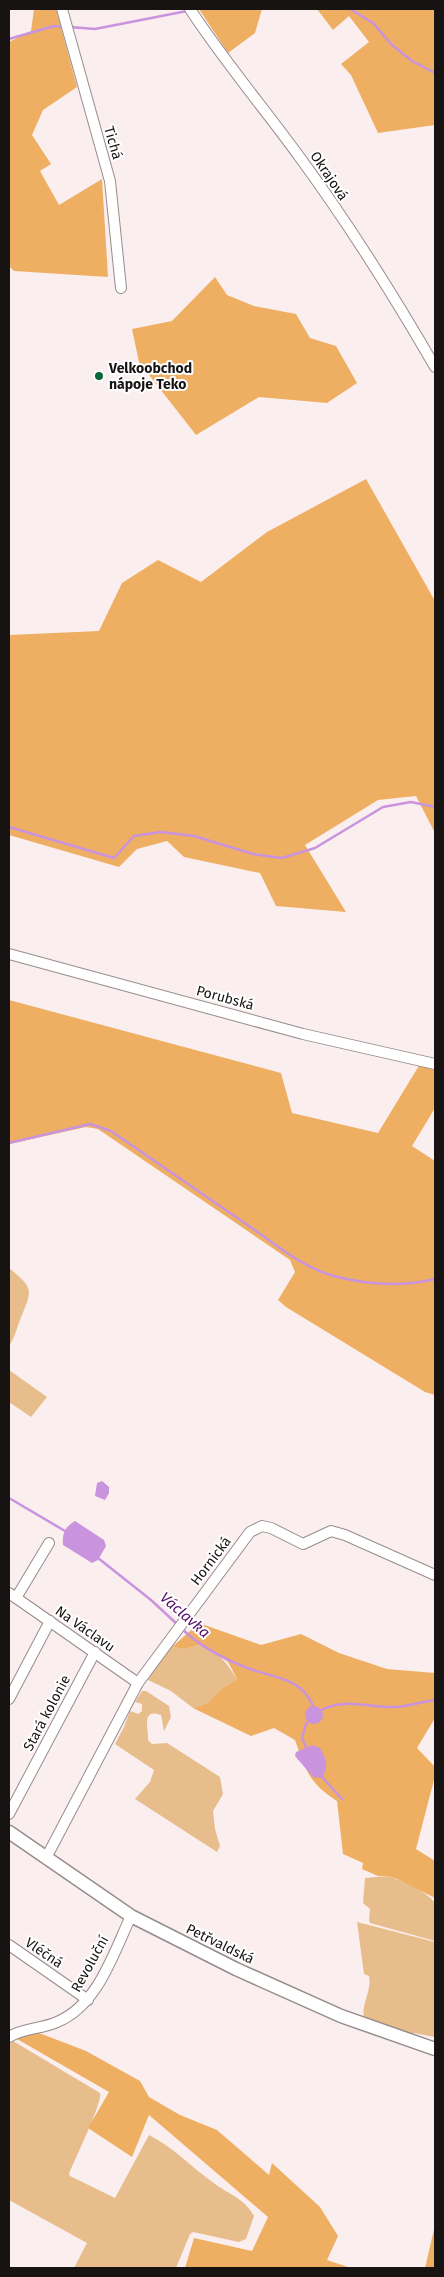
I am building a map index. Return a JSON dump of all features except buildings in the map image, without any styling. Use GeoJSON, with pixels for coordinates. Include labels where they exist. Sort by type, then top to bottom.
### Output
{"type":"FeatureCollection","features":[{"type":"Feature","properties":{"kind":"street","name":"Tichá"},"geometry":{"type":"LineString","coordinates":[[62,9],[110,181],[121,288]]}},
{"type":"Feature","properties":{"kind":"street","name":"Okrajová"},"geometry":{"type":"LineString","coordinates":[[190,9],[207,35],[302,160],[393,295],[435,367]]}},
{"type":"Feature","properties":{"kind":"street","name":"Porubská"},"geometry":{"type":"LineString","coordinates":[[9,954],[304,1034],[435,1064]]}},
{"type":"Feature","properties":{"kind":"street","name":"Hornická"},"geometry":{"type":"LineString","coordinates":[[46,1858],[138,1683],[250,1532],[262,1526],[271,1528],[302,1544],[330,1532],[345,1535],[435,1575]]}},
{"type":"Feature","properties":{"kind":"street","name":"Na Václavu"},"geometry":{"type":"LineString","coordinates":[[49,1543],[12,1595],[138,1683]]}},
{"type":"Feature","properties":{"kind":"street"},"geometry":{"type":"LineString","coordinates":[[9,1699],[50,1621]]}},
{"type":"Feature","properties":{"kind":"street","name":"Stará kolonie"},"geometry":{"type":"LineString","coordinates":[[9,1814],[95,1652]]}},
{"type":"Feature","properties":{"kind":"street","name":"Petřvaldská"},"geometry":{"type":"LineString","coordinates":[[9,1832],[131,1916],[236,1969],[341,2016],[435,2049]]}},
{"type":"Feature","properties":{"kind":"street","name":"Revoluční"},"geometry":{"type":"LineString","coordinates":[[9,2037],[56,2023],[73,2014],[88,2000],[131,1916]]}},
{"type":"Feature","properties":{"kind":"street","name":"Vléčná"},"geometry":{"type":"LineString","coordinates":[[9,1945],[88,2000]]}},
{"type":"Feature","properties":{"kind":"shaded area"},"geometry":{"type":"Polygon","coordinates":[[[34,9],[56,9],[77,87],[43,110],[32,135],[51,164],[40,171],[59,205],[102,179],[108,277],[14,271],[9,266],[9,42],[31,31],[34,9]]]}},
{"type":"Feature","properties":{"kind":"shaded area"},"geometry":{"type":"Polygon","coordinates":[[[199,9],[262,9],[255,33],[228,53],[199,9]]]}},
{"type":"Feature","properties":{"kind":"shaded area"},"geometry":{"type":"Polygon","coordinates":[[[317,9],[435,9],[435,125],[378,133],[351,75],[341,64],[369,42],[349,16],[333,30],[317,9]]]}},
{"type":"Feature","properties":{"kind":"shaded area"},"geometry":{"type":"Polygon","coordinates":[[[215,277],[227,295],[254,306],[296,314],[310,338],[336,346],[357,383],[327,403],[259,397],[196,435],[139,362],[132,329],[172,321],[215,277]]]}},
{"type":"Feature","properties":{"kind":"shaded area"},"geometry":{"type":"Polygon","coordinates":[[[366,479],[435,601],[435,833],[416,796],[378,800],[305,845],[346,912],[276,906],[260,873],[184,857],[167,841],[137,849],[119,867],[9,835],[9,635],[99,631],[122,583],[158,560],[201,582],[267,532],[366,479]]]}},
{"type":"Feature","properties":{"kind":"shaded area"},"geometry":{"type":"Polygon","coordinates":[[[9,1000],[281,1073],[292,1113],[378,1133],[420,1064],[435,1068],[435,1108],[412,1146],[435,1161],[435,1395],[425,1392],[286,1307],[278,1300],[295,1272],[290,1260],[98,1129],[86,1127],[9,1144],[9,1000]]]}},
{"type":"Feature","properties":{"kind":"shaded area"},"geometry":{"type":"Polygon","coordinates":[[[9,1268],[27,1286],[29,1296],[9,1346],[9,1268]]]}},
{"type":"Feature","properties":{"kind":"shaded area"},"geometry":{"type":"Polygon","coordinates":[[[9,1370],[47,1397],[31,1417],[9,1402],[9,1370]]]}},
{"type":"Feature","properties":{"kind":"shaded area"},"geometry":{"type":"Polygon","coordinates":[[[102,1481],[109,1487],[109,1493],[105,1500],[95,1496],[97,1483],[102,1481]]]}},
{"type":"Feature","properties":{"kind":"shaded area"},"geometry":{"type":"Polygon","coordinates":[[[75,1521],[104,1540],[106,1546],[98,1560],[92,1563],[63,1545],[65,1531],[75,1521]]]}},
{"type":"Feature","properties":{"kind":"shaded area"},"geometry":{"type":"Polygon","coordinates":[[[199,1623],[261,1645],[301,1634],[339,1653],[387,1669],[435,1673],[435,1718],[417,1748],[435,1767],[435,1776],[416,1849],[435,1861],[435,1898],[397,1879],[388,1876],[378,1876],[362,1869],[363,1863],[343,1854],[337,1801],[314,1782],[302,1760],[295,1740],[274,1728],[251,1736],[193,1708],[208,1703],[221,1690],[237,1679],[228,1662],[207,1647],[199,1645],[185,1649],[172,1647],[199,1623]]]}},
{"type":"Feature","properties":{"kind":"shaded area"},"geometry":{"type":"Polygon","coordinates":[[[199,1645],[221,1658],[237,1679],[208,1703],[193,1708],[171,1691],[148,1680],[168,1649],[172,1647],[185,1649],[199,1645]]]}},
{"type":"Feature","properties":{"kind":"shaded area"},"geometry":{"type":"Polygon","coordinates":[[[142,1691],[146,1691],[169,1706],[171,1717],[164,1731],[161,1715],[150,1714],[147,1721],[148,1740],[152,1744],[167,1743],[220,1777],[223,1794],[213,1811],[215,1829],[220,1846],[217,1852],[135,1799],[150,1782],[154,1770],[115,1744],[130,1711],[138,1714],[142,1711],[142,1704],[135,1702],[142,1691]]]}},
{"type":"Feature","properties":{"kind":"shaded area"},"geometry":{"type":"Polygon","coordinates":[[[314,1706],[320,1709],[323,1715],[320,1721],[314,1724],[308,1721],[305,1715],[308,1709],[314,1706]]]}},
{"type":"Feature","properties":{"kind":"shaded area"},"geometry":{"type":"Polygon","coordinates":[[[313,1745],[320,1748],[325,1759],[326,1767],[321,1778],[313,1777],[295,1756],[296,1752],[313,1745]]]}},
{"type":"Feature","properties":{"kind":"shaded area"},"geometry":{"type":"Polygon","coordinates":[[[388,1876],[420,1890],[435,1903],[435,1941],[370,1923],[370,1909],[363,1903],[365,1878],[388,1876]]]}},
{"type":"Feature","properties":{"kind":"shaded area"},"geometry":{"type":"Polygon","coordinates":[[[357,1922],[435,1942],[435,2037],[414,2033],[409,2034],[364,2018],[363,2013],[370,1982],[369,1976],[364,1974],[357,1922]]]}},
{"type":"Feature","properties":{"kind":"shaded area"},"geometry":{"type":"Polygon","coordinates":[[[34,2031],[86,2051],[140,2081],[149,2097],[180,2115],[217,2130],[269,2175],[272,2163],[320,2207],[338,2236],[327,2260],[351,2268],[185,2268],[194,2238],[252,2251],[268,2217],[149,2115],[132,2157],[88,2128],[109,2092],[17,2039],[34,2031]]]}},
{"type":"Feature","properties":{"kind":"shaded area"},"geometry":{"type":"Polygon","coordinates":[[[13,2041],[100,2093],[97,2108],[69,2174],[70,2176],[115,2198],[149,2135],[167,2146],[207,2178],[246,2205],[254,2216],[246,2239],[239,2242],[193,2232],[190,2234],[176,2268],[74,2268],[87,2243],[9,2200],[9,2043],[13,2041]]]}},
{"type":"Feature","properties":{"kind":"shaded area"},"geometry":{"type":"Polygon","coordinates":[[[435,2225],[435,2268],[425,2268],[435,2225]]]}},
{"type":"Feature","properties":{"kind":"waterway"},"geometry":{"type":"LineString","coordinates":[[350,9],[373,23],[391,44],[412,61],[435,73]]}},
{"type":"Feature","properties":{"kind":"waterway"},"geometry":{"type":"LineString","coordinates":[[70,27],[95,29],[187,11]]}},
{"type":"Feature","properties":{"kind":"waterway"},"geometry":{"type":"LineString","coordinates":[[9,39],[54,26],[64,27]]}},
{"type":"Feature","properties":{"kind":"waterway"},"geometry":{"type":"LineString","coordinates":[[9,827],[114,858],[134,836],[161,832],[194,836],[253,854],[282,858],[315,848],[383,807],[411,802],[435,807]]}},
{"type":"Feature","properties":{"kind":"waterway"},"geometry":{"type":"LineString","coordinates":[[9,1143],[90,1124],[111,1131],[279,1248],[311,1267],[334,1276],[372,1283],[398,1284],[435,1279]]}},
{"type":"Feature","properties":{"kind":"waterway","name":"Václavka"},"geometry":{"type":"LineString","coordinates":[[9,1498],[65,1531]]}},
{"type":"Feature","properties":{"kind":"waterway","name":"Václavka"},"geometry":{"type":"LineString","coordinates":[[98,1558],[151,1600],[178,1625]]}},
{"type":"Feature","properties":{"kind":"waterway","name":"Václavka"},"geometry":{"type":"LineString","coordinates":[[182,1629],[204,1646],[228,1660],[293,1683],[308,1696],[313,1706]]}},
{"type":"Feature","properties":{"kind":"waterway"},"geometry":{"type":"LineString","coordinates":[[319,1711],[329,1707],[348,1704],[396,1707],[435,1700]]}},
{"type":"Feature","properties":{"kind":"waterway","name":"Václavka"},"geometry":{"type":"LineString","coordinates":[[307,1749],[302,1738],[309,1720]]}},
{"type":"Feature","properties":{"kind":"waterway","name":"Václavka"},"geometry":{"type":"LineString","coordinates":[[321,1776],[342,1799]]}},
{"type":"Feature","properties":{"kind":"place","name":"Velkoobchod nápoje Teko"},"geometry":{"type":"Point","coordinates":[99,376]}}]}
